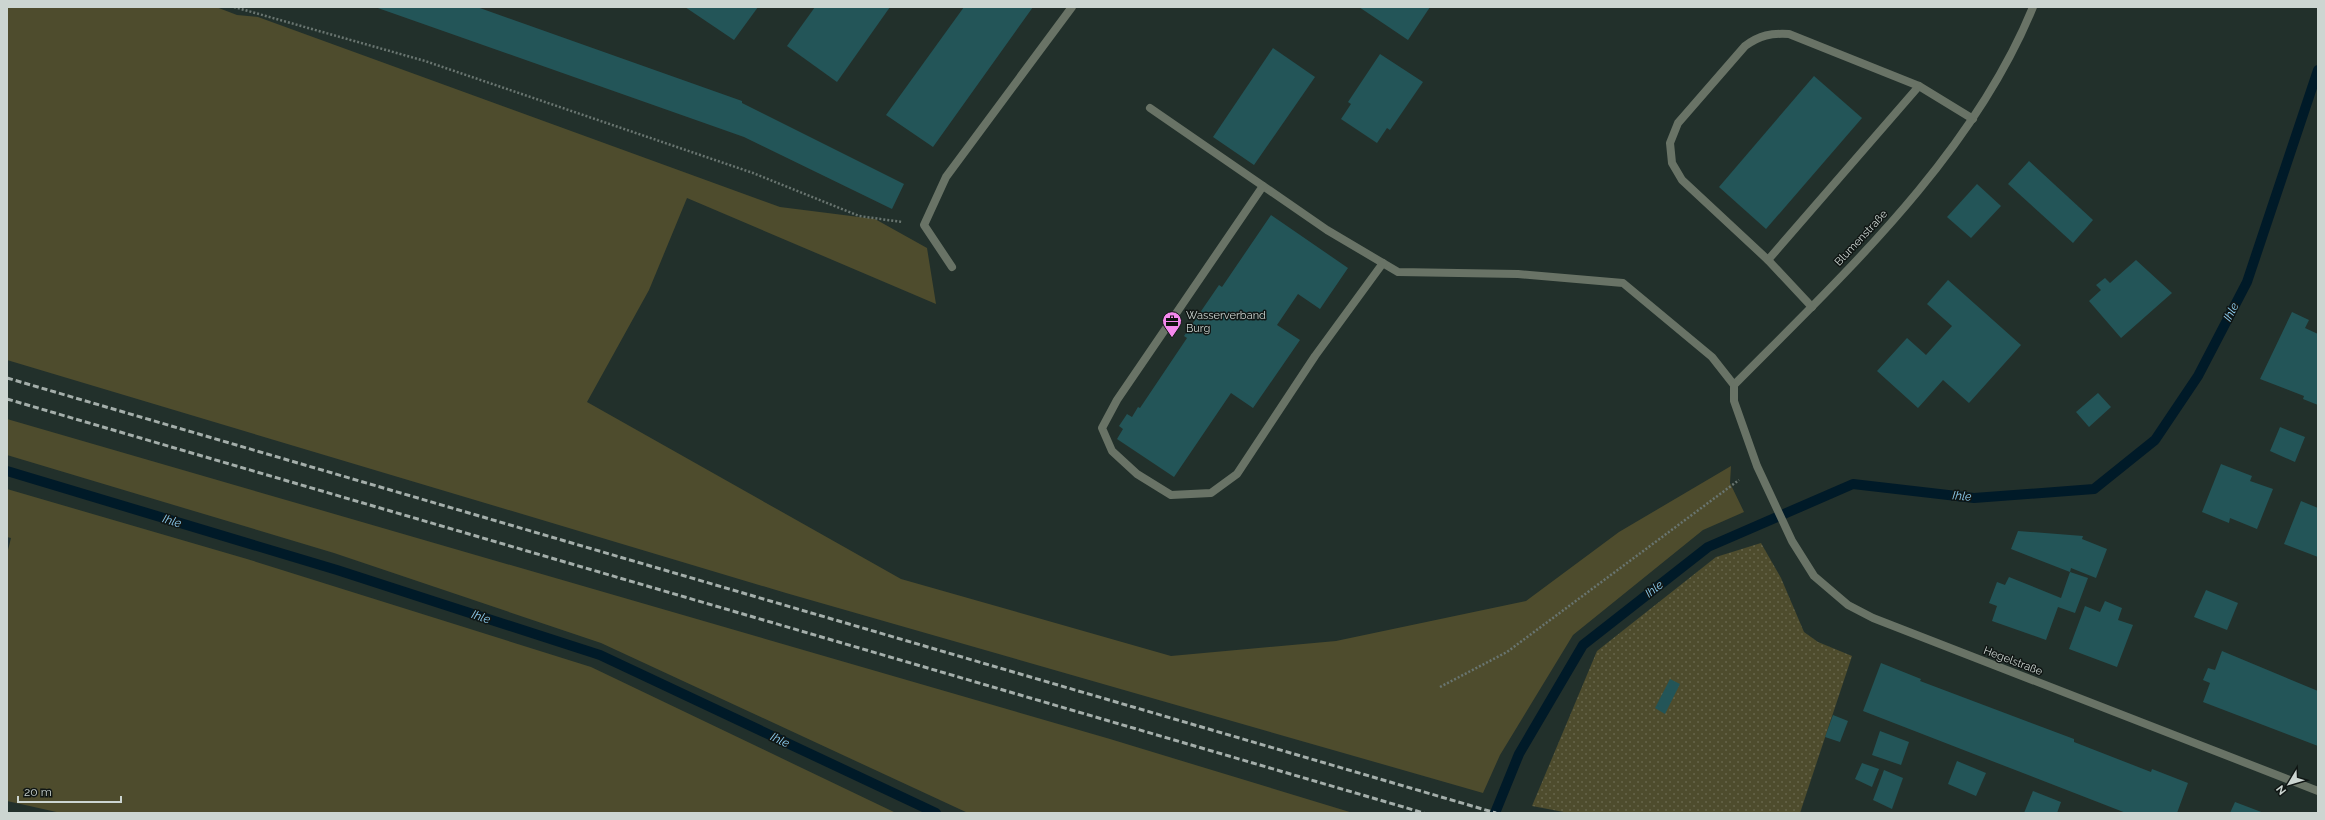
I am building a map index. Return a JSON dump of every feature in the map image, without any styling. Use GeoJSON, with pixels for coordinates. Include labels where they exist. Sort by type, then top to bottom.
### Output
{"type":"FeatureCollection","features":[{"type":"Feature","properties":{"kind":"street"},"geometry":{"type":"LineString","coordinates":[[952,267],[924,225],[946,177],[1072,7]]}},
{"type":"Feature","properties":{"kind":"street","name":"Blumenstraße"},"geometry":{"type":"LineString","coordinates":[[1734,385],[1812,307],[1936,170],[1973,119],[2003,69],[2033,7]]}},
{"type":"Feature","properties":{"kind":"street"},"geometry":{"type":"LineString","coordinates":[[1812,307],[1768,260],[1682,180],[1672,163],[1670,143],[1678,123],[1683,117],[1745,46],[1757,37],[1771,33],[1789,34],[1919,86],[1973,119]]}},
{"type":"Feature","properties":{"kind":"street"},"geometry":{"type":"LineString","coordinates":[[1768,260],[1919,86]]}},
{"type":"Feature","properties":{"kind":"street"},"geometry":{"type":"LineString","coordinates":[[1150,108],[1327,230],[1398,272],[1518,274],[1623,283],[1712,357],[1734,385],[1734,401],[1757,466]]}},
{"type":"Feature","properties":{"kind":"street"},"geometry":{"type":"LineString","coordinates":[[1263,186],[1117,400],[1102,428],[1112,451],[1137,474],[1171,495],[1211,493],[1238,474],[1315,356],[1383,263]]}},
{"type":"Feature","properties":{"kind":"street","name":"Hegelstraße"},"geometry":{"type":"LineString","coordinates":[[1757,466],[1792,541],[1814,576],[1848,605],[1874,618],[2318,791]]}},
{"type":"Feature","properties":{"kind":"path"},"geometry":{"type":"LineString","coordinates":[[234,7],[432,63],[753,173],[859,216],[924,225]]}},
{"type":"Feature","properties":{"kind":"path"},"geometry":{"type":"LineString","coordinates":[[1440,686],[1507,652],[1757,466]]}},
{"type":"Feature","properties":{"kind":"shaded area"},"geometry":{"type":"Polygon","coordinates":[[[7,7],[216,7],[237,15],[258,17],[780,207],[875,219],[927,248],[936,304],[687,198],[649,290],[587,402],[901,579],[1171,656],[1336,641],[1526,601],[1619,532],[1731,466],[1730,483],[1744,512],[1703,530],[1573,635],[1500,755],[1483,793],[786,593],[7,360],[7,7]]]}},
{"type":"Feature","properties":{"kind":"shaded area"},"geometry":{"type":"Polygon","coordinates":[[[7,419],[1110,739],[1353,813],[968,813],[601,643],[334,553],[7,455],[7,419]]]}},
{"type":"Feature","properties":{"kind":"shaded area"},"geometry":{"type":"Polygon","coordinates":[[[7,489],[247,559],[591,667],[896,813],[61,813],[7,801],[7,554],[11,538],[7,537],[7,489]]]}},
{"type":"Feature","properties":{"kind":"shaded area"},"geometry":{"type":"Polygon","coordinates":[[[1761,543],[1781,578],[1804,632],[1818,642],[1852,656],[1800,813],[1569,813],[1532,806],[1597,651],[1716,557],[1761,543]]]}},
{"type":"Feature","properties":{"kind":"building"},"geometry":{"type":"Polygon","coordinates":[[[375,7],[477,7],[742,101],[742,103],[904,184],[892,209],[744,137],[375,7]]]}},
{"type":"Feature","properties":{"kind":"building"},"geometry":{"type":"Polygon","coordinates":[[[685,7],[758,7],[734,40],[685,7]]]}},
{"type":"Feature","properties":{"kind":"building"},"geometry":{"type":"Polygon","coordinates":[[[815,7],[890,7],[837,82],[787,46],[815,7]]]}},
{"type":"Feature","properties":{"kind":"building"},"geometry":{"type":"Polygon","coordinates":[[[964,7],[1033,7],[933,147],[886,115],[964,7]]]}},
{"type":"Feature","properties":{"kind":"building"},"geometry":{"type":"Polygon","coordinates":[[[1359,7],[1430,7],[1408,40],[1359,7]]]}},
{"type":"Feature","properties":{"kind":"building"},"geometry":{"type":"Polygon","coordinates":[[[1273,48],[1315,77],[1254,165],[1213,137],[1273,48]]]}},
{"type":"Feature","properties":{"kind":"building"},"geometry":{"type":"Polygon","coordinates":[[[1380,54],[1423,82],[1390,130],[1387,128],[1377,143],[1341,119],[1351,104],[1348,102],[1380,54]]]}},
{"type":"Feature","properties":{"kind":"building"},"geometry":{"type":"Polygon","coordinates":[[[1814,76],[1862,118],[1766,229],[1719,187],[1814,76]]]}},
{"type":"Feature","properties":{"kind":"building"},"geometry":{"type":"Polygon","coordinates":[[[2029,161],[2093,220],[2073,243],[2008,184],[2029,161]]]}},
{"type":"Feature","properties":{"kind":"building"},"geometry":{"type":"Polygon","coordinates":[[[1977,184],[2001,206],[1971,238],[1947,217],[1977,184]]]}},
{"type":"Feature","properties":{"kind":"building"},"geometry":{"type":"Polygon","coordinates":[[[1271,215],[1348,268],[1320,309],[1298,294],[1277,325],[1300,340],[1253,408],[1231,393],[1174,477],[1117,439],[1123,429],[1119,426],[1127,414],[1132,417],[1138,407],[1140,408],[1187,338],[1184,336],[1219,285],[1222,287],[1271,215]]]}},
{"type":"Feature","properties":{"kind":"building"},"geometry":{"type":"Polygon","coordinates":[[[2136,260],[2172,293],[2121,338],[2089,301],[2101,290],[2096,285],[2105,278],[2110,283],[2136,260]]]}},
{"type":"Feature","properties":{"kind":"building"},"geometry":{"type":"Polygon","coordinates":[[[1948,280],[2021,345],[1969,403],[1943,380],[1918,408],[1877,371],[1907,338],[1926,355],[1952,326],[1927,304],[1948,280]]]}},
{"type":"Feature","properties":{"kind":"building"},"geometry":{"type":"Polygon","coordinates":[[[2292,312],[2309,320],[2305,328],[2318,334],[2318,405],[2303,399],[2304,396],[2260,379],[2292,312]]]}},
{"type":"Feature","properties":{"kind":"building"},"geometry":{"type":"Polygon","coordinates":[[[2098,393],[2111,407],[2089,427],[2076,412],[2098,393]]]}},
{"type":"Feature","properties":{"kind":"building"},"geometry":{"type":"Polygon","coordinates":[[[2280,427],[2305,437],[2295,462],[2270,451],[2280,427]]]}},
{"type":"Feature","properties":{"kind":"building"},"geometry":{"type":"Polygon","coordinates":[[[2221,464],[2252,476],[2250,481],[2273,489],[2257,529],[2230,518],[2229,523],[2202,512],[2221,464]]]}},
{"type":"Feature","properties":{"kind":"building"},"geometry":{"type":"Polygon","coordinates":[[[2301,501],[2318,508],[2318,557],[2284,544],[2301,501]]]}},
{"type":"Feature","properties":{"kind":"building"},"geometry":{"type":"Polygon","coordinates":[[[2018,531],[2083,536],[2082,539],[2107,549],[2096,578],[2071,568],[2070,572],[2011,549],[2018,531]]]}},
{"type":"Feature","properties":{"kind":"building"},"geometry":{"type":"Polygon","coordinates":[[[2070,572],[2088,578],[2075,613],[2058,607],[2046,640],[1992,621],[1997,606],[1989,603],[1997,582],[2005,585],[2009,577],[2061,598],[2070,572]]]}},
{"type":"Feature","properties":{"kind":"building"},"geometry":{"type":"Polygon","coordinates":[[[2206,590],[2238,603],[2227,630],[2194,617],[2206,590]]]}},
{"type":"Feature","properties":{"kind":"building"},"geometry":{"type":"Polygon","coordinates":[[[2105,601],[2122,608],[2118,620],[2133,625],[2117,667],[2069,649],[2085,606],[2100,612],[2105,601]]]}},
{"type":"Feature","properties":{"kind":"building"},"geometry":{"type":"Polygon","coordinates":[[[2222,651],[2318,691],[2318,746],[2203,702],[2210,683],[2203,680],[2208,668],[2215,670],[2222,651]]]}},
{"type":"Feature","properties":{"kind":"building"},"geometry":{"type":"Polygon","coordinates":[[[1881,663],[1921,679],[1920,681],[2074,739],[2074,742],[2151,772],[2152,769],[2188,783],[2177,813],[2126,813],[1863,711],[1881,663]]]}},
{"type":"Feature","properties":{"kind":"building"},"geometry":{"type":"Polygon","coordinates":[[[1670,679],[1680,684],[1665,714],[1655,708],[1670,679]]]}},
{"type":"Feature","properties":{"kind":"building"},"geometry":{"type":"Polygon","coordinates":[[[1833,715],[1848,721],[1840,742],[1825,737],[1833,715]]]}},
{"type":"Feature","properties":{"kind":"building"},"geometry":{"type":"Polygon","coordinates":[[[1880,731],[1909,742],[1901,765],[1872,755],[1880,731]]]}},
{"type":"Feature","properties":{"kind":"building"},"geometry":{"type":"Polygon","coordinates":[[[1957,761],[1986,773],[1976,796],[1948,784],[1957,761]]]}},
{"type":"Feature","properties":{"kind":"building"},"geometry":{"type":"Polygon","coordinates":[[[1862,763],[1879,769],[1872,787],[1855,779],[1862,763]]]}},
{"type":"Feature","properties":{"kind":"building"},"geometry":{"type":"Polygon","coordinates":[[[1884,770],[1903,778],[1892,809],[1873,800],[1884,770]]]}},
{"type":"Feature","properties":{"kind":"building"},"geometry":{"type":"Polygon","coordinates":[[[2033,791],[2061,802],[2057,813],[2024,813],[2033,791]]]}},
{"type":"Feature","properties":{"kind":"building"},"geometry":{"type":"Polygon","coordinates":[[[2235,802],[2264,813],[2230,813],[2235,802]]]}},
{"type":"Feature","properties":{"kind":"waterway","name":"Ihle"},"geometry":{"type":"LineString","coordinates":[[1495,813],[1519,754],[1583,645],[1708,547],[1853,484],[1974,498],[2094,489],[2155,440],[2198,376],[2247,282],[2318,70]]}},
{"type":"Feature","properties":{"kind":"waterway","name":"Ihle"},"geometry":{"type":"LineString","coordinates":[[7,471],[337,570],[600,655],[936,813]]}},
{"type":"Feature","properties":{"kind":"railway"},"geometry":{"type":"LineString","coordinates":[[7,378],[1496,813]]}},
{"type":"Feature","properties":{"kind":"railway"},"geometry":{"type":"LineString","coordinates":[[7,399],[1424,813]]}},
{"type":"Feature","properties":{"kind":"place","name":"Wasserverband Burg"},"geometry":{"type":"Point","coordinates":[1172,338]}}]}
